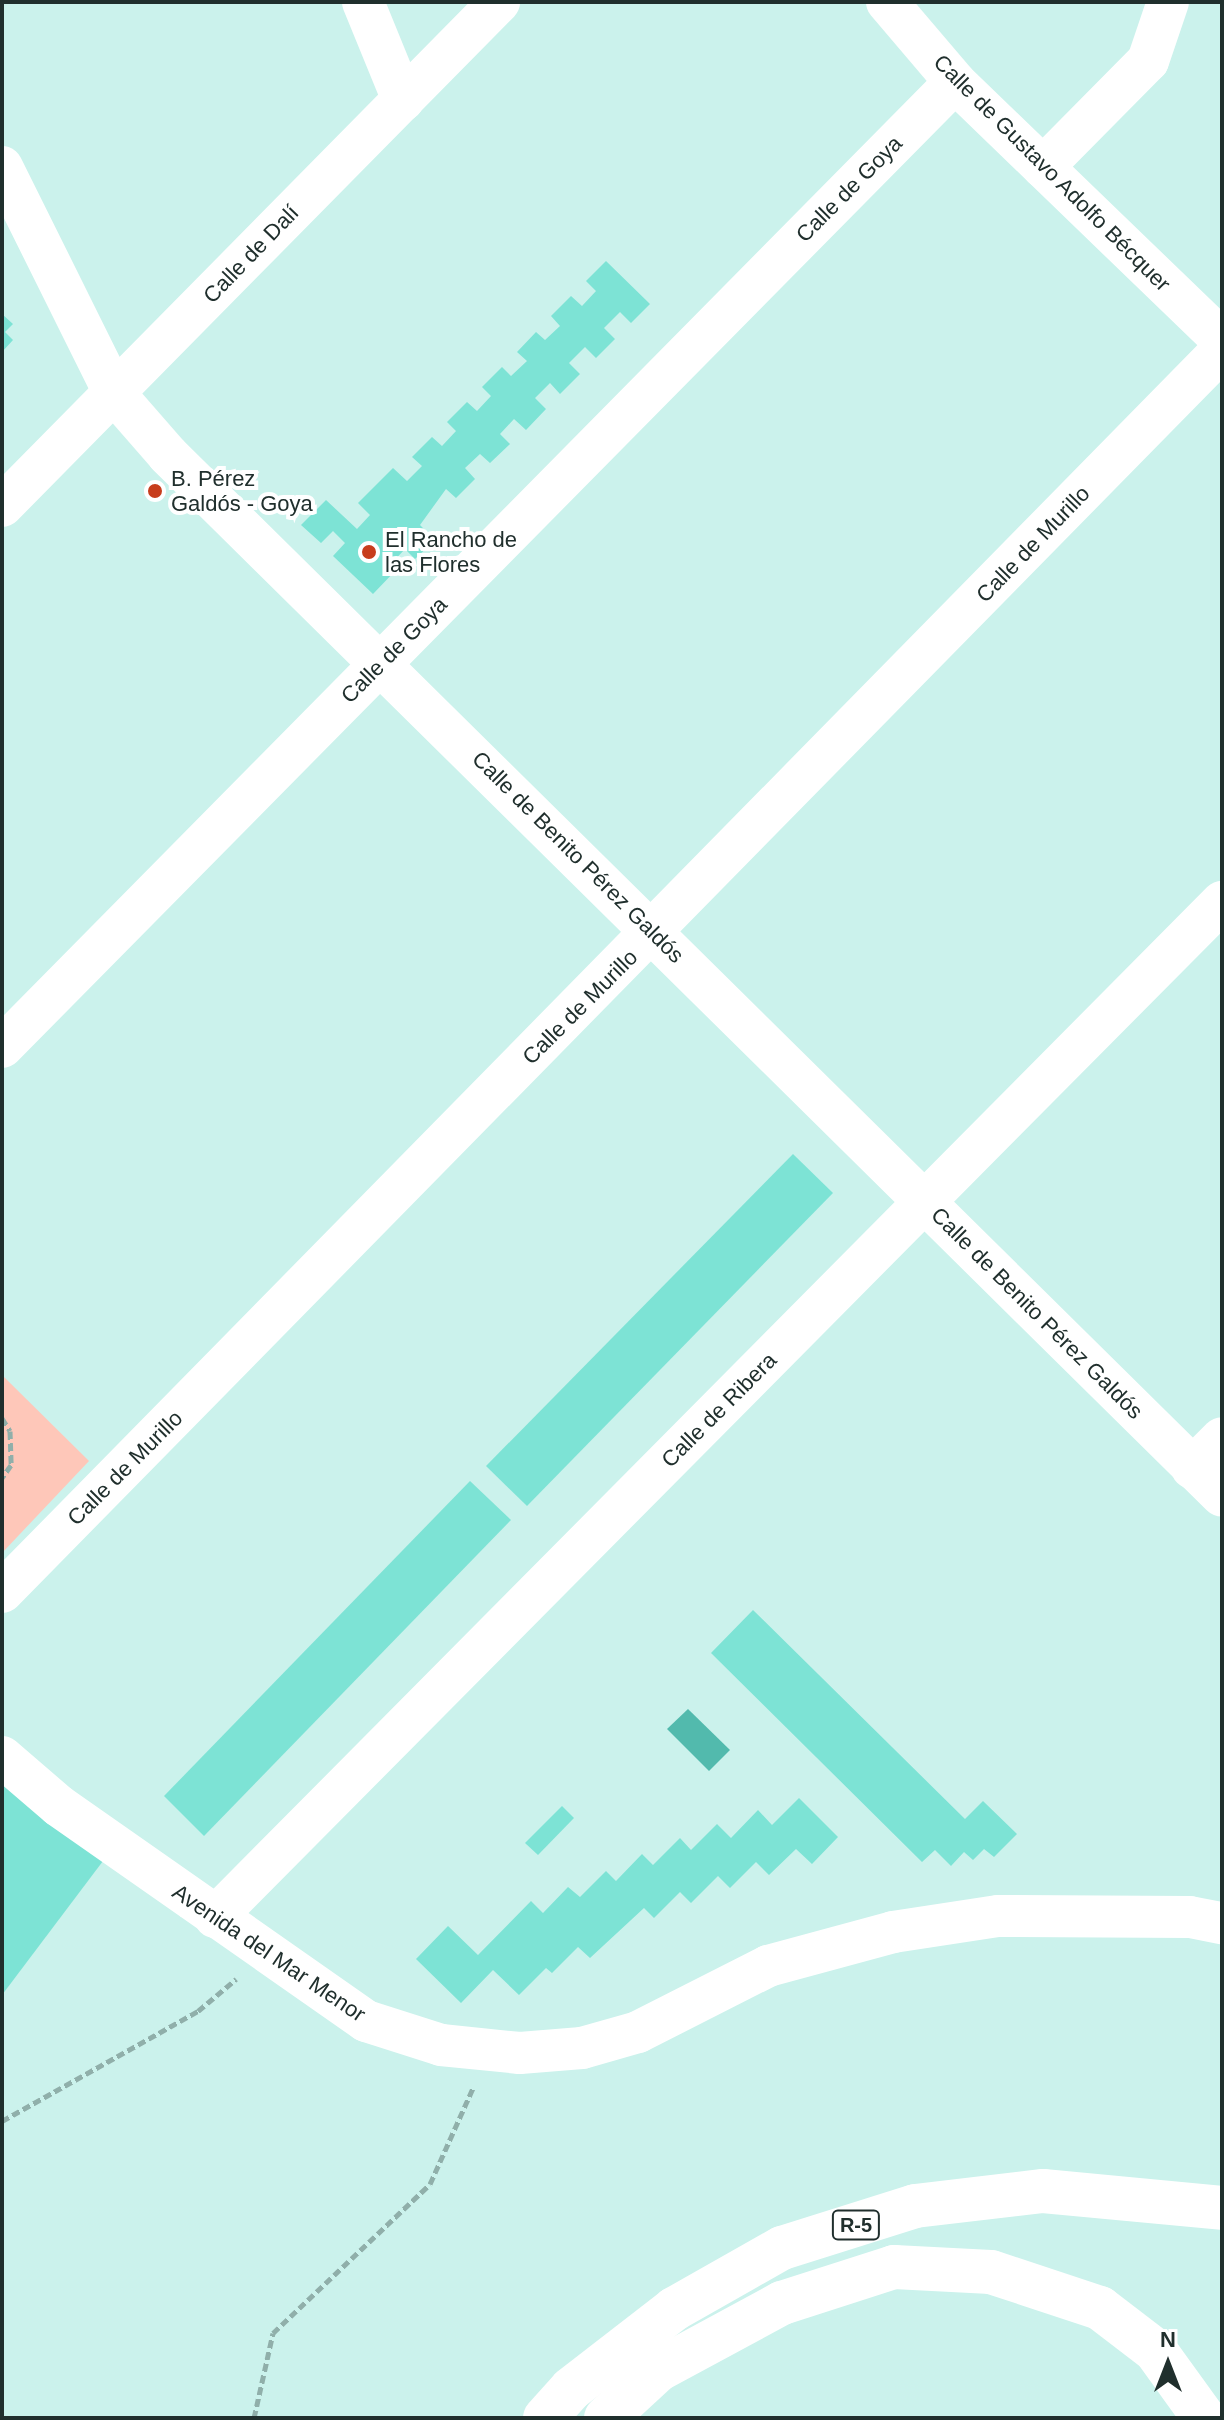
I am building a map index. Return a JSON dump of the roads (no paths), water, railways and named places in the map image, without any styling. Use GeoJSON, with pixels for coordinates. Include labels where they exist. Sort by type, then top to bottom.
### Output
{"type":"FeatureCollection","features":[{"type":"Feature","properties":{"kind":"highway","name":"R-5"},"geometry":{"type":"LineString","coordinates":[[545,2418],[571,2389],[674,2309],[782,2248],[915,2206],[1043,2191],[1222,2208]]}},
{"type":"Feature","properties":{"kind":"highway","name":"R-5"},"geometry":{"type":"LineString","coordinates":[[606,2418],[658,2370],[782,2303],[894,2267],[991,2272],[1100,2308],[1155,2350],[1204,2418]]}},
{"type":"Feature","properties":{"kind":"street"},"geometry":{"type":"LineString","coordinates":[[363,2],[403,100]]}},
{"type":"Feature","properties":{"kind":"street","name":"Calle de Dalí"},"geometry":{"type":"LineString","coordinates":[[2,506],[499,2]]}},
{"type":"Feature","properties":{"kind":"street","name":"Calle de Gustavo Adolfo Bécquer"},"geometry":{"type":"LineString","coordinates":[[887,2],[955,82],[1222,340]]}},
{"type":"Feature","properties":{"kind":"street"},"geometry":{"type":"LineString","coordinates":[[1043,167],[1148,61],[1168,2]]}},
{"type":"Feature","properties":{"kind":"street","name":"Calle de Goya"},"geometry":{"type":"LineString","coordinates":[[2,1047],[955,82]]}},
{"type":"Feature","properties":{"kind":"street","name":"Calle de Benito Pérez Galdós"},"geometry":{"type":"LineString","coordinates":[[2,167],[114,393],[168,455],[1222,1496]]}},
{"type":"Feature","properties":{"kind":"street","name":"Calle de Murillo"},"geometry":{"type":"LineString","coordinates":[[2,1592],[654,932],[1222,350]]}},
{"type":"Feature","properties":{"kind":"street","name":"Calle de Ribera"},"geometry":{"type":"LineString","coordinates":[[215,1917],[1222,902]]}},
{"type":"Feature","properties":{"kind":"street"},"geometry":{"type":"LineString","coordinates":[[1192,1468],[1222,1438]]}},
{"type":"Feature","properties":{"kind":"street","name":"Avenida del Mar Menor"},"geometry":{"type":"LineString","coordinates":[[2,1757],[59,1806],[366,2021],[441,2045],[490,2050],[582,2048],[638,2032],[768,1966],[893,1932],[998,1916],[1190,1917],[1222,1923]]}},
{"type":"Feature","properties":{"kind":"place","name":"B. Pérez Galdós - Goya"},"geometry":{"type":"Point","coordinates":[155,491]}},
{"type":"Feature","properties":{"kind":"place","name":"El Rancho de las Flores"},"geometry":{"type":"Point","coordinates":[369,552]}}]}
